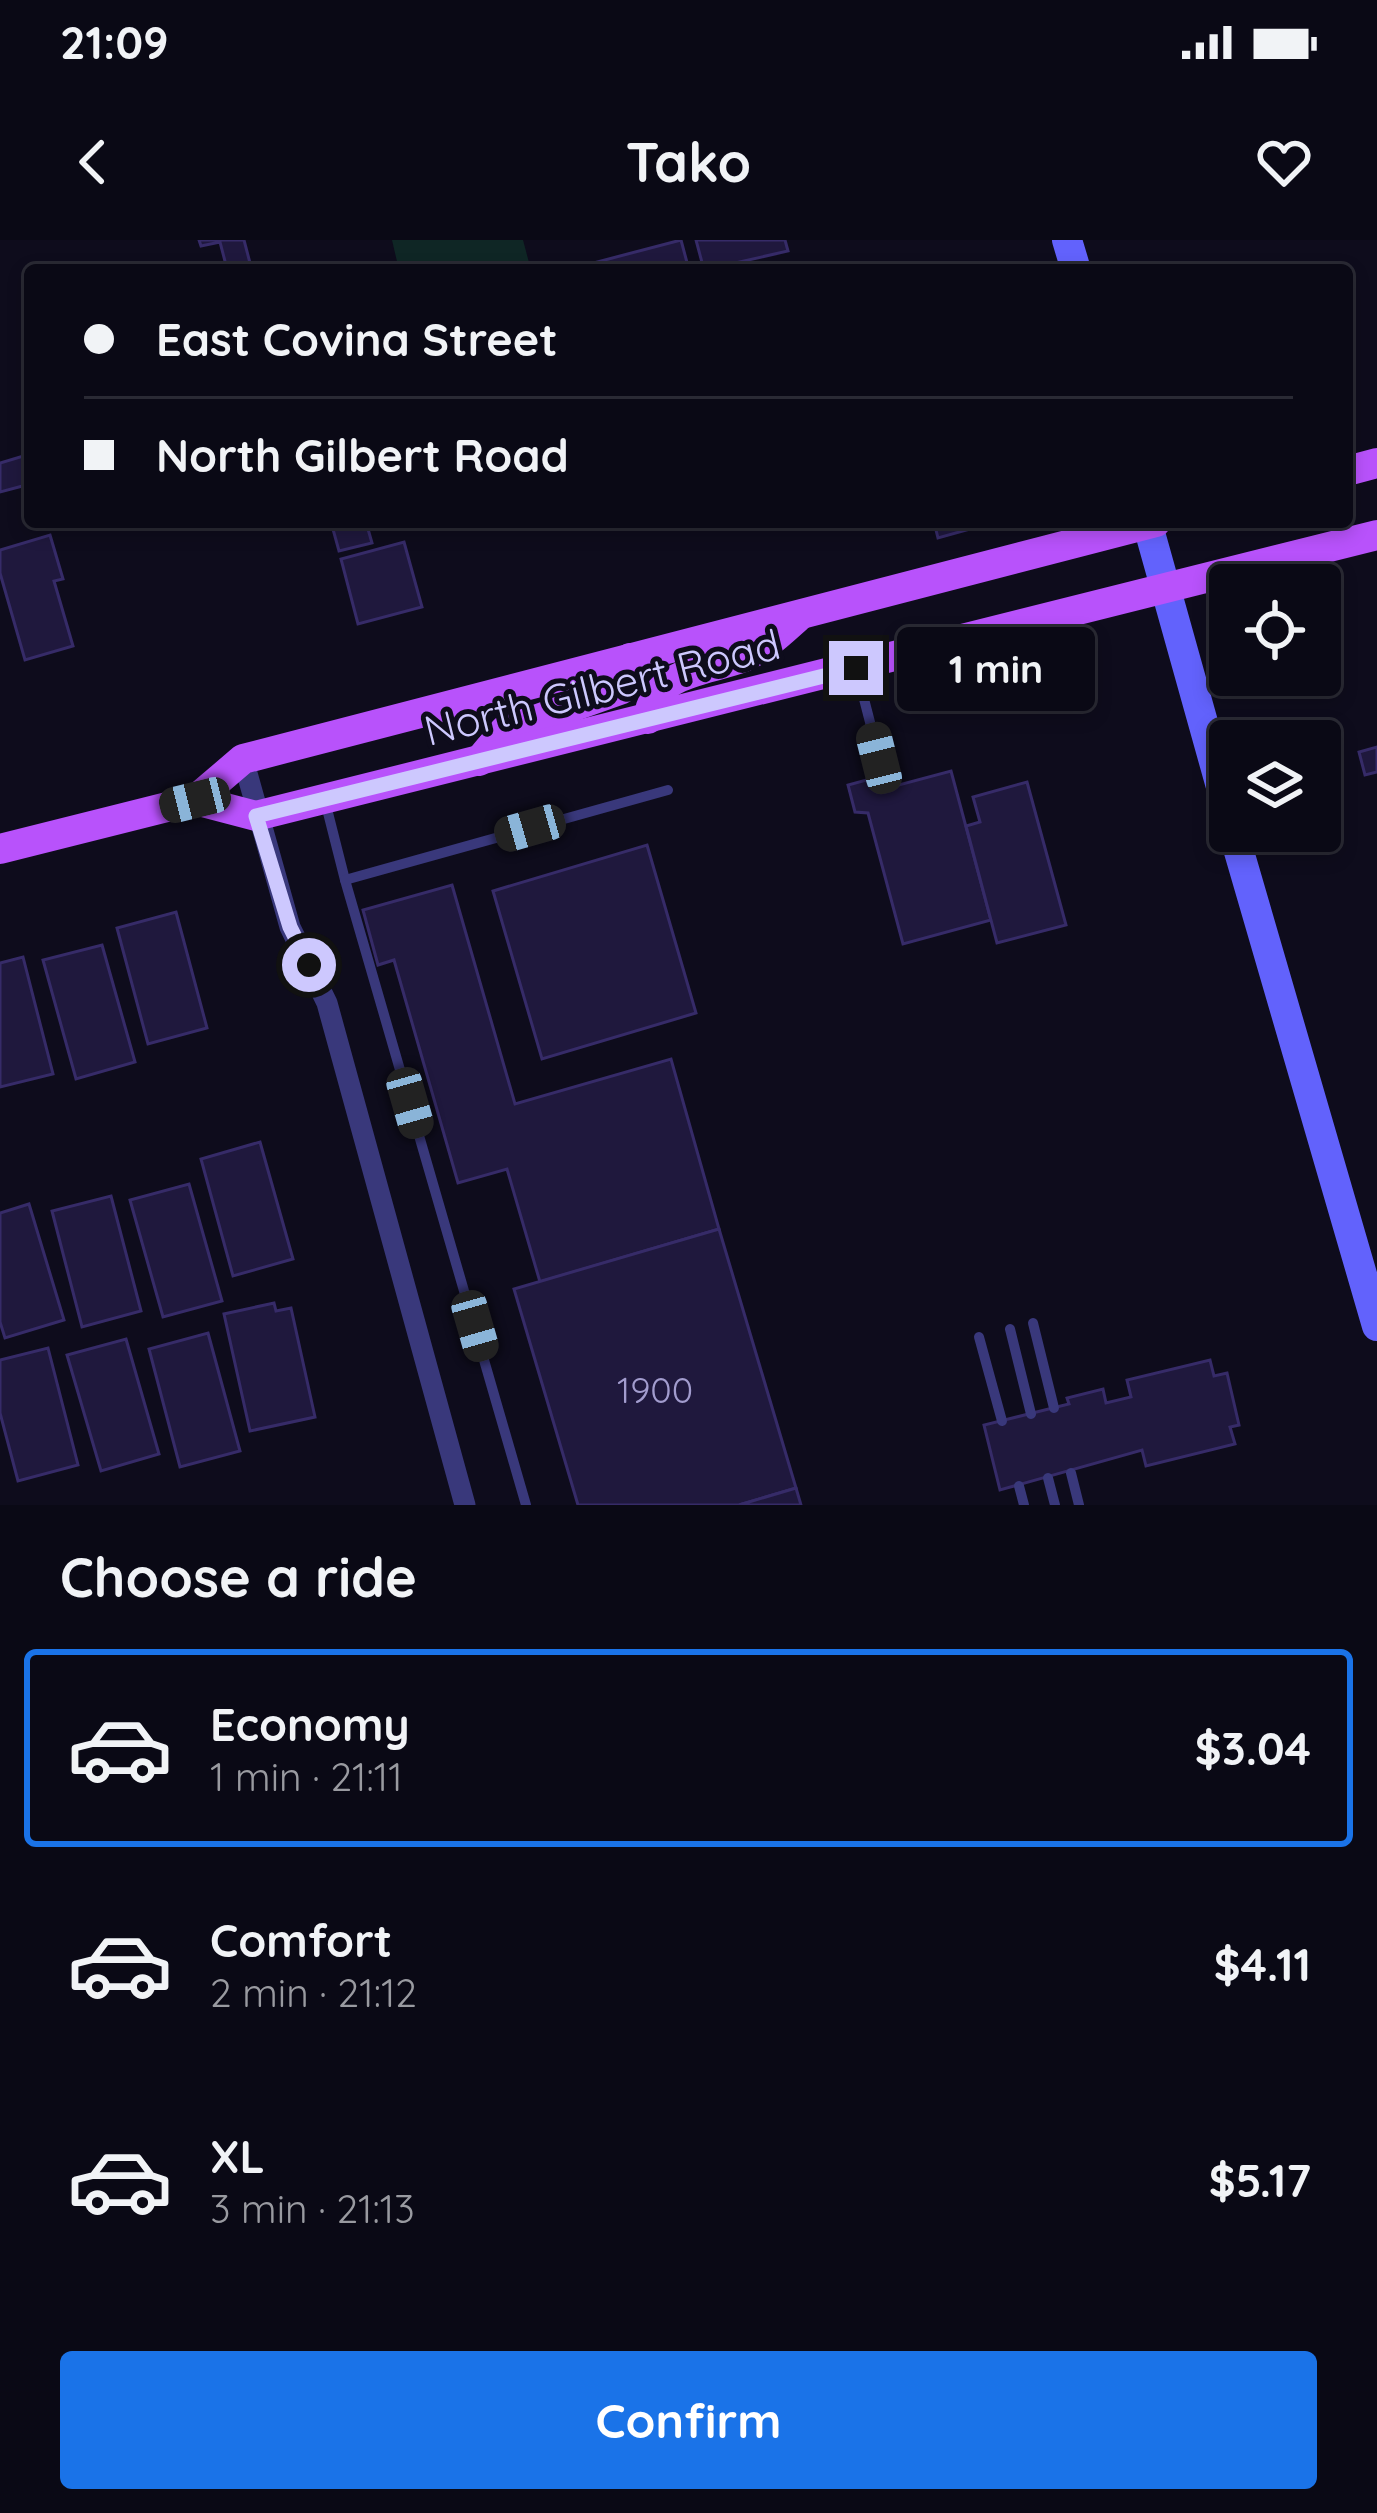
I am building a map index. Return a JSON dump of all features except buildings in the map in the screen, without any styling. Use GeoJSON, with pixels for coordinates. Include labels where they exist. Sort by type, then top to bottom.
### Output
{"type":"FeatureCollection","features":[{"type":"Feature","properties":{"kind":"main road","name":"North Gilbert Road"},"geometry":{"type":"LineString","coordinates":[[0,849],[195,800],[243,759],[1131,528]]}},
{"type":"Feature","properties":{"kind":"main road"},"geometry":{"type":"LineString","coordinates":[[1151,528],[1164,592],[1209,747]]}},
{"type":"Feature","properties":{"kind":"main road","name":"North Gilbert Road"},"geometry":{"type":"LineString","coordinates":[[195,800],[256,816],[1377,536]]}},
{"type":"Feature","properties":{"kind":"main road"},"geometry":{"type":"LineString","coordinates":[[648,719],[651,700],[662,684],[746,656],[768,644],[802,614]]}},
{"type":"Feature","properties":{"kind":"main road"},"geometry":{"type":"LineString","coordinates":[[478,761],[504,731],[622,689],[631,678],[630,658]]}},
{"type":"Feature","properties":{"kind":"main road"},"geometry":{"type":"LineString","coordinates":[[1240,852],[1358,1236],[1377,1326]]}},
{"type":"Feature","properties":{"kind":"street"},"geometry":{"type":"LineString","coordinates":[[243,759],[290,927],[327,1003],[465,1505]]}},
{"type":"Feature","properties":{"kind":"lane"},"geometry":{"type":"LineString","coordinates":[[856,668],[879,758]]}},
{"type":"Feature","properties":{"kind":"lane"},"geometry":{"type":"LineString","coordinates":[[345,880],[668,790]]}},
{"type":"Feature","properties":{"kind":"lane"},"geometry":{"type":"LineString","coordinates":[[325,799],[526,1505]]}},
{"type":"Feature","properties":{"kind":"lane"},"geometry":{"type":"LineString","coordinates":[[1033,1323],[1054,1408]]}},
{"type":"Feature","properties":{"kind":"lane"},"geometry":{"type":"LineString","coordinates":[[1010,1329],[1030,1414]]}},
{"type":"Feature","properties":{"kind":"lane"},"geometry":{"type":"LineString","coordinates":[[979,1337],[1002,1421]]}},
{"type":"Feature","properties":{"kind":"lane"},"geometry":{"type":"LineString","coordinates":[[1071,1473],[1079,1505]]}},
{"type":"Feature","properties":{"kind":"lane"},"geometry":{"type":"LineString","coordinates":[[1048,1478],[1055,1505]]}},
{"type":"Feature","properties":{"kind":"lane"},"geometry":{"type":"LineString","coordinates":[[1018,1486],[1024,1505]]}},
{"type":"Feature","properties":{"kind":"green space"},"geometry":{"type":"Polygon","coordinates":[[[392,240],[523,240],[529,264],[398,264],[392,240]]]}},
{"type":"Feature","properties":{"kind":"route"},"geometry":{"type":"LineString","coordinates":[[309,965],[290,927],[256,816],[856,668]]}}]}
